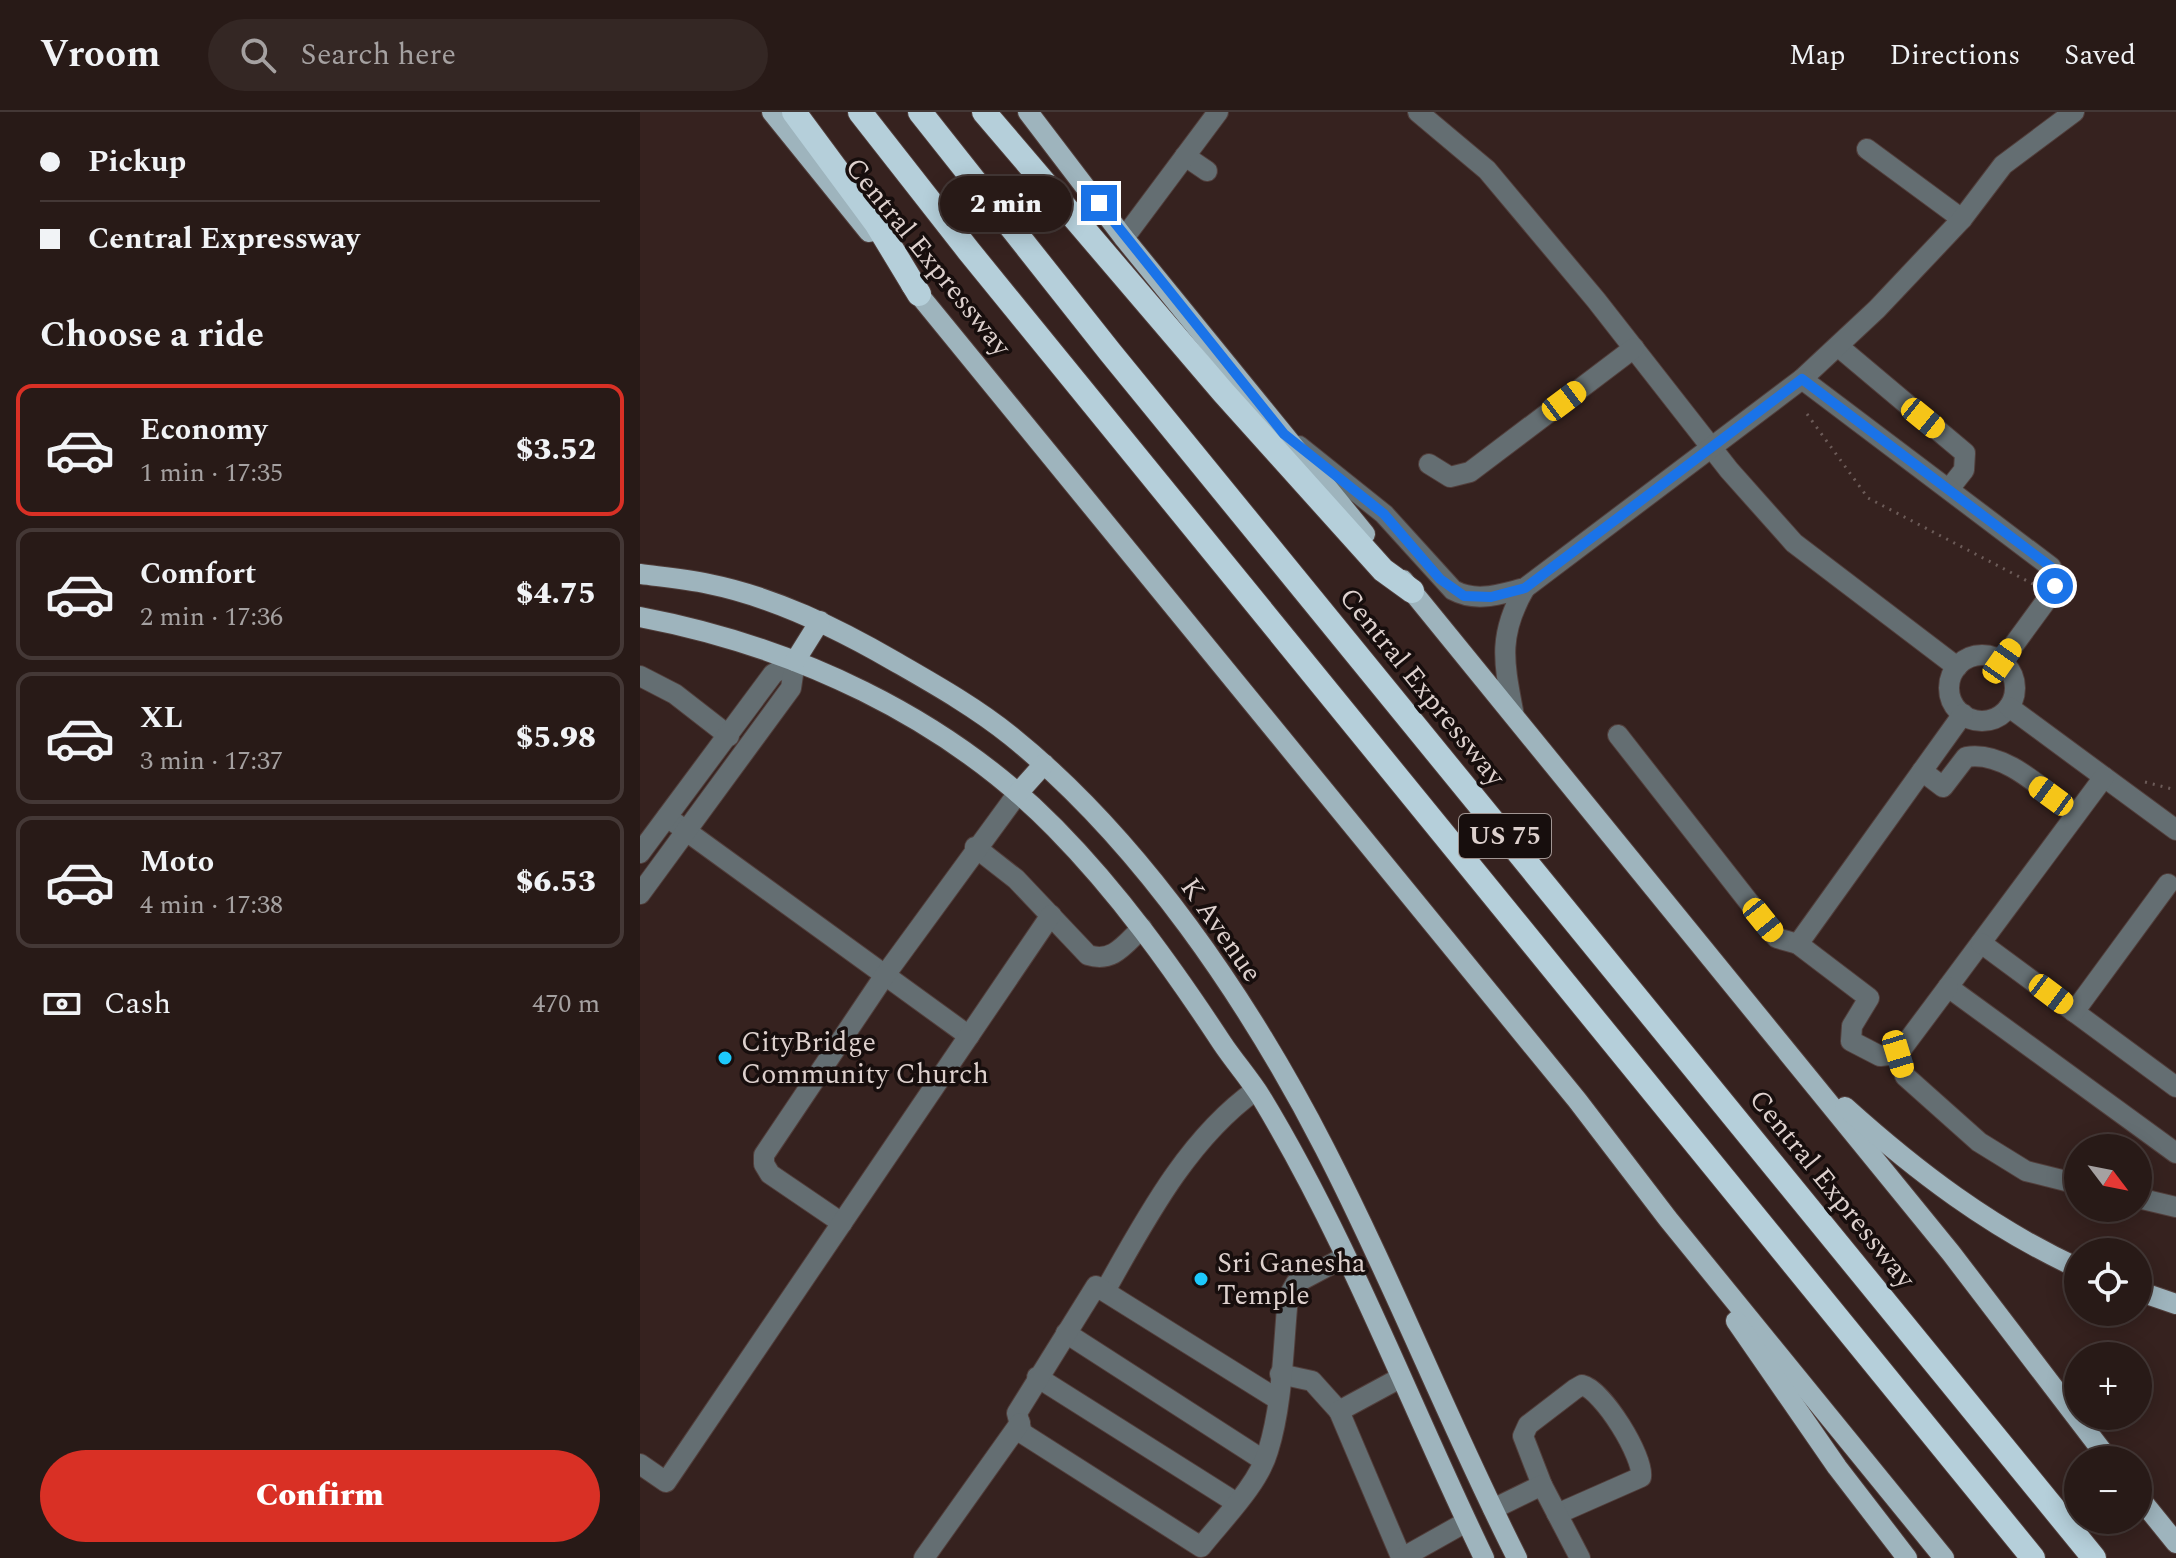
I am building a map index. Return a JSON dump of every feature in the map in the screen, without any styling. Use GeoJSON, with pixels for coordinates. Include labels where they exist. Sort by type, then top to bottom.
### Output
{"type":"FeatureCollection","features":[{"type":"Feature","properties":{"kind":"highway"},"geometry":{"type":"LineString","coordinates":[[794,112],[876,223],[919,294]]}},
{"type":"Feature","properties":{"kind":"highway","name":"Central Expressway"},"geometry":{"type":"LineString","coordinates":[[860,112],[968,250],[2033,1558]]}},
{"type":"Feature","properties":{"kind":"highway","name":"Central Expressway"},"geometry":{"type":"LineString","coordinates":[[920,112],[1110,352],[2094,1558]]}},
{"type":"Feature","properties":{"kind":"highway"},"geometry":{"type":"LineString","coordinates":[[984,112],[1241,413],[1383,570],[1412,591]]}},
{"type":"Feature","properties":{"kind":"main road","name":"Central Expressway"},"geometry":{"type":"LineString","coordinates":[[772,112],[1577,1100],[1944,1558]]}},
{"type":"Feature","properties":{"kind":"main road","name":"Central Expressway"},"geometry":{"type":"LineString","coordinates":[[1028,112],[1124,238],[1951,1253],[2098,1446]]}},
{"type":"Feature","properties":{"kind":"main road","name":"K Avenue"},"geometry":{"type":"LineString","coordinates":[[640,574],[710,584],[820,621],[966,703],[1044,764],[1135,859],[1172,905],[1273,1056],[1324,1146],[1385,1270],[1517,1558]]}},
{"type":"Feature","properties":{"kind":"main road"},"geometry":{"type":"LineString","coordinates":[[640,617],[696,628],[795,661],[906,715],[1018,793],[1094,870],[1142,928],[1256,1090],[1345,1257],[1484,1558]]}},
{"type":"Feature","properties":{"kind":"main road"},"geometry":{"type":"LineString","coordinates":[[795,661],[820,621]]}},
{"type":"Feature","properties":{"kind":"main road"},"geometry":{"type":"LineString","coordinates":[[1018,793],[1044,764]]}},
{"type":"Feature","properties":{"kind":"main road"},"geometry":{"type":"LineString","coordinates":[[1799,1066],[1938,1186],[1999,1226],[2064,1261]]}},
{"type":"Feature","properties":{"kind":"main road"},"geometry":{"type":"LineString","coordinates":[[1656,1202],[1809,1429],[1907,1558]]}},
{"type":"Feature","properties":{"kind":"main road"},"geometry":{"type":"LineString","coordinates":[[2152,1296],[2176,1304]]}},
{"type":"Feature","properties":{"kind":"main road"},"geometry":{"type":"LineString","coordinates":[[1466,1522],[1493,1509]]}},
{"type":"Feature","properties":{"kind":"main road"},"geometry":{"type":"LineString","coordinates":[[2152,1513],[2176,1543]]}},
{"type":"Feature","properties":{"kind":"lane"},"geometry":{"type":"LineString","coordinates":[[1418,112],[1487,170],[1713,449],[1794,543],[1957,667]]}},
{"type":"Feature","properties":{"kind":"lane"},"geometry":{"type":"LineString","coordinates":[[1284,434],[1384,514],[1453,590],[1464,596],[1491,597],[1525,588],[1713,449],[1839,347],[1962,219],[2003,165],[2074,112]]}},
{"type":"Feature","properties":{"kind":"lane"},"geometry":{"type":"LineString","coordinates":[[1124,238],[1185,156],[1207,116]]}},
{"type":"Feature","properties":{"kind":"lane"},"geometry":{"type":"LineString","coordinates":[[1867,149],[1962,219]]}},
{"type":"Feature","properties":{"kind":"lane"},"geometry":{"type":"LineString","coordinates":[[1185,156],[1207,171]]}},
{"type":"Feature","properties":{"kind":"lane"},"geometry":{"type":"LineString","coordinates":[[1839,347],[1965,453],[1964,470],[1949,489]]}},
{"type":"Feature","properties":{"kind":"lane"},"geometry":{"type":"LineString","coordinates":[[1429,464],[1450,477],[1470,472],[1634,348]]}},
{"type":"Feature","properties":{"kind":"lane"},"geometry":{"type":"LineString","coordinates":[[1802,379],[2051,567],[2055,576],[2051,594],[2002,661]]}},
{"type":"Feature","properties":{"kind":"lane"},"geometry":{"type":"LineString","coordinates":[[1514,716],[1505,671],[1504,638],[1509,618],[1525,588]]}},
{"type":"Feature","properties":{"kind":"lane"},"geometry":{"type":"LineString","coordinates":[[1979,655],[2002,661],[2015,683],[2009,707],[1987,720],[1963,714],[1950,692],[1957,667],[1979,655]]}},
{"type":"Feature","properties":{"kind":"lane"},"geometry":{"type":"LineString","coordinates":[[640,853],[773,674],[795,661]]}},
{"type":"Feature","properties":{"kind":"lane"},"geometry":{"type":"LineString","coordinates":[[640,894],[791,688],[795,661]]}},
{"type":"Feature","properties":{"kind":"lane"},"geometry":{"type":"LineString","coordinates":[[640,676],[675,694],[729,736]]}},
{"type":"Feature","properties":{"kind":"lane"},"geometry":{"type":"LineString","coordinates":[[2009,707],[2176,830]]}},
{"type":"Feature","properties":{"kind":"lane"},"geometry":{"type":"LineString","coordinates":[[1798,944],[1963,714]]}},
{"type":"Feature","properties":{"kind":"lane"},"geometry":{"type":"LineString","coordinates":[[1618,735],[1777,938],[1798,944],[1869,998],[1852,1026],[1851,1041],[1880,1056],[1898,1054],[2104,777]]}},
{"type":"Feature","properties":{"kind":"lane"},"geometry":{"type":"LineString","coordinates":[[1922,771],[1943,787],[1966,757],[1984,754],[2001,760],[2076,814]]}},
{"type":"Feature","properties":{"kind":"lane"},"geometry":{"type":"LineString","coordinates":[[842,1223],[770,1174],[764,1164],[764,1155],[885,975],[975,847],[1018,793]]}},
{"type":"Feature","properties":{"kind":"lane"},"geometry":{"type":"LineString","coordinates":[[667,817],[969,1036]]}},
{"type":"Feature","properties":{"kind":"lane"},"geometry":{"type":"LineString","coordinates":[[975,847],[1016,879],[1088,955],[1103,960],[1115,955],[1142,928]]}},
{"type":"Feature","properties":{"kind":"lane"},"geometry":{"type":"LineString","coordinates":[[2074,1012],[2168,884]]}},
{"type":"Feature","properties":{"kind":"lane"},"geometry":{"type":"LineString","coordinates":[[640,1464],[666,1482],[1051,915]]}},
{"type":"Feature","properties":{"kind":"lane"},"geometry":{"type":"LineString","coordinates":[[1981,943],[2176,1087]]}},
{"type":"Feature","properties":{"kind":"lane"},"geometry":{"type":"LineString","coordinates":[[1948,987],[2176,1153]]}},
{"type":"Feature","properties":{"kind":"lane"},"geometry":{"type":"LineString","coordinates":[[1898,1054],[1905,1076],[1979,1142],[2026,1171],[2064,1180]]}},
{"type":"Feature","properties":{"kind":"lane"},"geometry":{"type":"LineString","coordinates":[[1105,1291],[1152,1208],[1226,1111],[1256,1090]]}},
{"type":"Feature","properties":{"kind":"lane"},"geometry":{"type":"LineString","coordinates":[[2152,1201],[2176,1207]]}},
{"type":"Feature","properties":{"kind":"lane"},"geometry":{"type":"LineString","coordinates":[[1277,1399],[1096,1286],[1017,1413],[1022,1433],[1197,1552],[1263,1460],[1277,1399],[1288,1297],[1296,1283],[1345,1257]]}},
{"type":"Feature","properties":{"kind":"lane"},"geometry":{"type":"LineString","coordinates":[[1066,1333],[1263,1460]]}},
{"type":"Feature","properties":{"kind":"lane"},"geometry":{"type":"LineString","coordinates":[[1280,1374],[1312,1381],[1339,1411],[1402,1558],[1466,1522]]}},
{"type":"Feature","properties":{"kind":"lane"},"geometry":{"type":"LineString","coordinates":[[1037,1377],[1235,1502]]}},
{"type":"Feature","properties":{"kind":"lane"},"geometry":{"type":"LineString","coordinates":[[1339,1411],[1400,1378]]}},
{"type":"Feature","properties":{"kind":"lane"},"geometry":{"type":"LineString","coordinates":[[1557,1514],[1641,1477],[1643,1465],[1612,1414],[1591,1387],[1582,1385],[1575,1389],[1528,1425],[1523,1436],[1542,1485],[1557,1514],[1580,1558]]}},
{"type":"Feature","properties":{"kind":"lane"},"geometry":{"type":"LineString","coordinates":[[924,1558],[1020,1423]]}},
{"type":"Feature","properties":{"kind":"lane"},"geometry":{"type":"LineString","coordinates":[[1493,1509],[1542,1485]]}},
{"type":"Feature","properties":{"kind":"path"},"geometry":{"type":"LineString","coordinates":[[1807,414],[1868,498],[2034,582],[2026,594]]}},
{"type":"Feature","properties":{"kind":"path"},"geometry":{"type":"LineString","coordinates":[[2143,782],[2176,790]]}},
{"type":"Feature","properties":{"kind":"place","name":"CityBridge Community Church"},"geometry":{"type":"Point","coordinates":[725,1058]}},
{"type":"Feature","properties":{"kind":"place","name":"Sri Ganesha Temple"},"geometry":{"type":"Point","coordinates":[1201,1279]}},
{"type":"Feature","properties":{"kind":"route"},"geometry":{"type":"LineString","coordinates":[[1099,203],[1284,434],[1384,514],[1440,579],[1464,596],[1491,597],[1525,588],[1802,379],[2051,567],[2055,586]]}}]}
